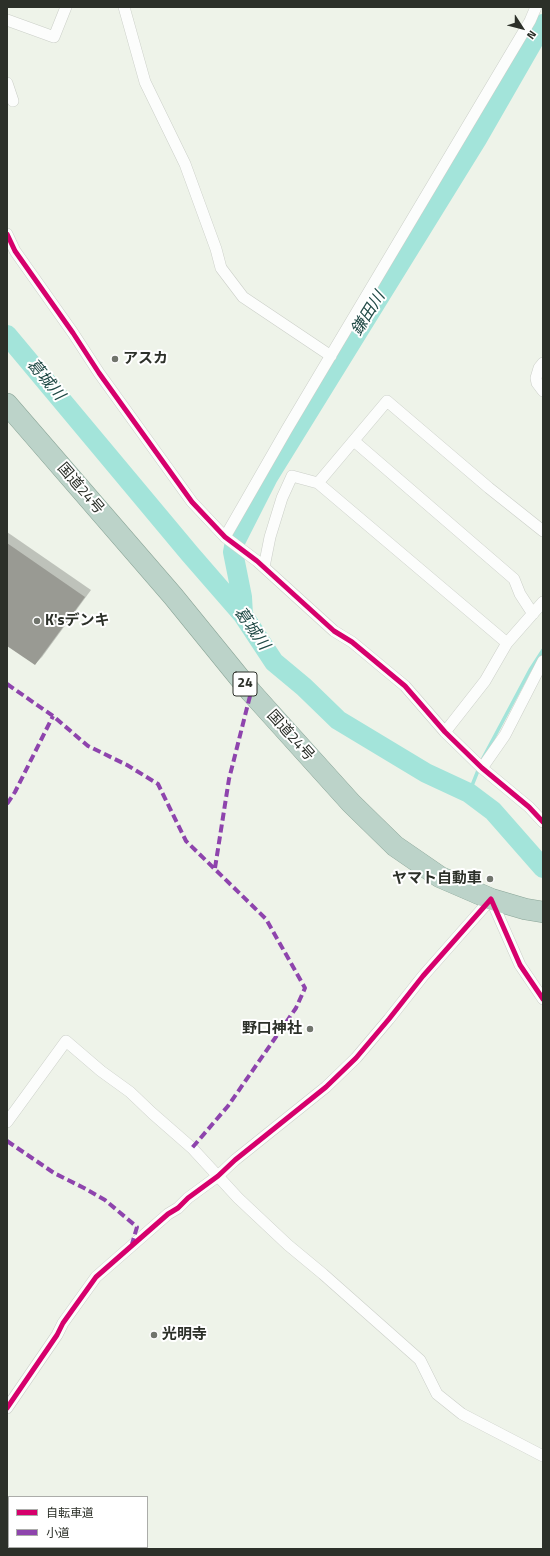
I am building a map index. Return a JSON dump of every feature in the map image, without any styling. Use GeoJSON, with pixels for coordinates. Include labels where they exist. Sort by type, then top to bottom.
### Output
{"type":"FeatureCollection","features":[{"type":"Feature","properties":{"kind":"highway","name":"国道24号"},"geometry":{"type":"LineString","coordinates":[[7,404],[173,596],[251,692],[351,803],[395,846],[440,877],[491,899],[534,911]]}},
{"type":"Feature","properties":{"kind":"street"},"geometry":{"type":"LineString","coordinates":[[7,20],[54,37],[66,7]]}},
{"type":"Feature","properties":{"kind":"street"},"geometry":{"type":"LineString","coordinates":[[124,7],[145,82],[185,164],[216,249],[220,268],[243,297],[331,356]]}},
{"type":"Feature","properties":{"kind":"street"},"geometry":{"type":"LineString","coordinates":[[225,537],[287,429],[530,21],[536,7]]}},
{"type":"Feature","properties":{"kind":"street"},"geometry":{"type":"LineString","coordinates":[[7,82],[13,101]]}},
{"type":"Feature","properties":{"kind":"street"},"geometry":{"type":"LineString","coordinates":[[7,234],[15,250],[108,386],[192,502],[225,537],[260,564],[334,631],[352,642],[405,686],[445,732],[482,768],[529,807],[543,822]]}},
{"type":"Feature","properties":{"kind":"street"},"geometry":{"type":"LineString","coordinates":[[543,363],[537,373],[536,378],[537,383],[543,391]]}},
{"type":"Feature","properties":{"kind":"street"},"geometry":{"type":"LineString","coordinates":[[318,483],[387,401],[489,488],[541,524]]}},
{"type":"Feature","properties":{"kind":"street"},"geometry":{"type":"LineString","coordinates":[[354,441],[514,579],[520,594],[533,614]]}},
{"type":"Feature","properties":{"kind":"street"},"geometry":{"type":"LineString","coordinates":[[260,564],[282,498],[292,476],[318,483],[507,643]]}},
{"type":"Feature","properties":{"kind":"street"},"geometry":{"type":"LineString","coordinates":[[445,732],[485,681],[507,643],[543,602]]}},
{"type":"Feature","properties":{"kind":"street"},"geometry":{"type":"LineString","coordinates":[[482,768],[505,735],[543,661]]}},
{"type":"Feature","properties":{"kind":"street"},"geometry":{"type":"LineString","coordinates":[[7,1408],[57,1335],[63,1323],[96,1277],[168,1214],[218,1176],[235,1160],[326,1087],[356,1058],[389,1019],[422,976],[491,899],[520,965],[543,999]]}},
{"type":"Feature","properties":{"kind":"street"},"geometry":{"type":"LineString","coordinates":[[7,1122],[66,1041],[130,1092],[192,1148],[238,1198],[288,1245],[420,1360],[437,1394],[462,1414],[543,1456]]}},
{"type":"Feature","properties":{"kind":"building","name":"K'sデンキ"},"geometry":{"type":"Polygon","coordinates":[[[7,543],[85,597],[35,665],[7,646],[7,543]]]}},
{"type":"Feature","properties":{"kind":"waterway","name":"鎌田川"},"geometry":{"type":"LineString","coordinates":[[243,615],[242,597],[233,552],[235,542],[268,477],[477,139],[543,24]]}},
{"type":"Feature","properties":{"kind":"waterway","name":"葛城川"},"geometry":{"type":"LineString","coordinates":[[7,335],[190,554],[243,615],[274,662],[304,687],[338,720],[426,773],[469,793],[493,811],[543,868]]}},
{"type":"Feature","properties":{"kind":"waterway"},"geometry":{"type":"LineString","coordinates":[[482,760],[530,670],[543,650]]}},
{"type":"Feature","properties":{"kind":"waterway"},"geometry":{"type":"LineString","coordinates":[[469,793],[479,768]]}},
{"type":"Feature","properties":{"kind":"marked path"},"geometry":{"type":"LineString","coordinates":[[7,684],[53,716],[88,746],[127,765],[158,784],[186,841],[266,919],[305,988],[296,1008],[228,1106],[192,1148]]}},
{"type":"Feature","properties":{"kind":"marked path"},"geometry":{"type":"LineString","coordinates":[[215,868],[229,779],[251,692]]}},
{"type":"Feature","properties":{"kind":"marked path"},"geometry":{"type":"LineString","coordinates":[[7,804],[15,792],[53,716]]}},
{"type":"Feature","properties":{"kind":"marked path"},"geometry":{"type":"LineString","coordinates":[[7,1141],[54,1173],[105,1200],[137,1227],[132,1244]]}},
{"type":"Feature","properties":{"kind":"cycle path"},"geometry":{"type":"LineString","coordinates":[[7,234],[15,251],[73,333],[99,373],[192,502],[225,537],[257,561],[334,631],[352,642],[405,686],[445,732],[482,768],[529,807],[543,822]]}},
{"type":"Feature","properties":{"kind":"cycle path"},"geometry":{"type":"LineString","coordinates":[[7,1408],[57,1335],[63,1323],[96,1277],[168,1214],[178,1208],[188,1198],[218,1176],[235,1160],[326,1087],[356,1058],[423,976],[491,899],[520,965],[543,999]]}},
{"type":"Feature","properties":{"kind":"place","name":"アスカ"},"geometry":{"type":"Point","coordinates":[115,359]}},
{"type":"Feature","properties":{"kind":"place","name":"K'sデンキ"},"geometry":{"type":"Point","coordinates":[37,621]}},
{"type":"Feature","properties":{"kind":"place","name":"ヤマト自動車"},"geometry":{"type":"Point","coordinates":[490,879]}},
{"type":"Feature","properties":{"kind":"place","name":"野口神社"},"geometry":{"type":"Point","coordinates":[310,1029]}},
{"type":"Feature","properties":{"kind":"place","name":"光明寺"},"geometry":{"type":"Point","coordinates":[154,1335]}}]}
